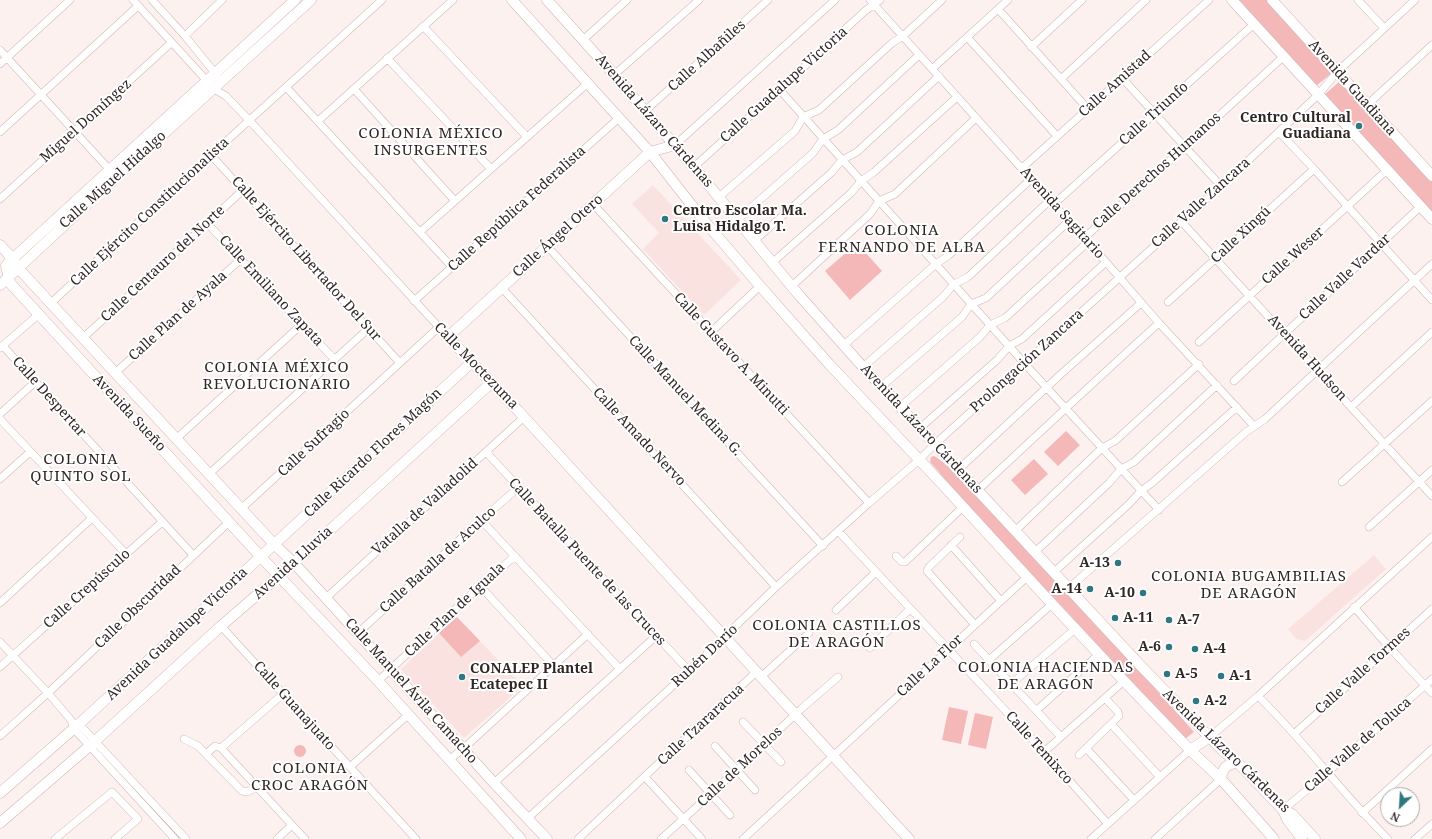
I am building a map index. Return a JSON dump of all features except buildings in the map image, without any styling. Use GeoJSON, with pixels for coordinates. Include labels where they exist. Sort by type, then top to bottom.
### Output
{"type":"FeatureCollection","features":[{"type":"Feature","properties":{"kind":"street"},"geometry":{"type":"LineString","coordinates":[[0,64],[70,0]]}},
{"type":"Feature","properties":{"kind":"street","name":"Calle Moctezuma"},"geometry":{"type":"LineString","coordinates":[[133,0],[171,43],[249,120],[414,301],[492,382],[909,839]]}},
{"type":"Feature","properties":{"kind":"street"},"geometry":{"type":"LineString","coordinates":[[152,0],[185,36],[215,73]]}},
{"type":"Feature","properties":{"kind":"street"},"geometry":{"type":"LineString","coordinates":[[213,84],[215,73],[295,0]]}},
{"type":"Feature","properties":{"kind":"street"},"geometry":{"type":"LineString","coordinates":[[213,84],[311,0]]}},
{"type":"Feature","properties":{"kind":"street","name":"Calle Ejército Constitucionalista"},"geometry":{"type":"LineString","coordinates":[[51,303],[286,86],[382,0]]}},
{"type":"Feature","properties":{"kind":"street"},"geometry":{"type":"LineString","coordinates":[[318,121],[453,0]]}},
{"type":"Feature","properties":{"kind":"street","name":"Avenida Lázaro Cárdenas"},"geometry":{"type":"LineString","coordinates":[[512,0],[650,152],[760,286],[829,364],[1124,681],[1190,750],[1221,779],[1270,838]]}},
{"type":"Feature","properties":{"kind":"street","name":"Avenida Lázaro Cárdenas"},"geometry":{"type":"LineString","coordinates":[[547,0],[694,167],[792,286],[863,367],[1139,664],[1223,751],[1238,763],[1283,810],[1292,814],[1315,839]]}},
{"type":"Feature","properties":{"kind":"street"},"geometry":{"type":"LineString","coordinates":[[583,40],[627,0]]}},
{"type":"Feature","properties":{"kind":"street"},"geometry":{"type":"LineString","coordinates":[[614,75],[699,0]]}},
{"type":"Feature","properties":{"kind":"street","name":"Calle Albañiles"},"geometry":{"type":"LineString","coordinates":[[645,111],[768,0]]}},
{"type":"Feature","properties":{"kind":"street","name":"Calle Guadalupe Victoria"},"geometry":{"type":"LineString","coordinates":[[675,145],[836,0]]}},
{"type":"Feature","properties":{"kind":"street"},"geometry":{"type":"LineString","coordinates":[[719,197],[795,131],[803,117],[819,110],[892,42],[903,36],[942,0]]}},
{"type":"Feature","properties":{"kind":"street"},"geometry":{"type":"LineString","coordinates":[[932,69],[1008,0]]}},
{"type":"Feature","properties":{"kind":"street"},"geometry":{"type":"LineString","coordinates":[[1031,47],[1082,0]]}},
{"type":"Feature","properties":{"kind":"street"},"geometry":{"type":"LineString","coordinates":[[1060,79],[1146,0]]}},
{"type":"Feature","properties":{"kind":"street","name":"Calle Amistad"},"geometry":{"type":"LineString","coordinates":[[1022,168],[1209,0]]}},
{"type":"Feature","properties":{"kind":"street","name":"Avenida Guadiana"},"geometry":{"type":"LineString","coordinates":[[1232,0],[1284,56],[1318,96],[1432,219]]}},
{"type":"Feature","properties":{"kind":"street","name":"Avenida Guadiana"},"geometry":{"type":"LineString","coordinates":[[1272,0],[1432,176]]}},
{"type":"Feature","properties":{"kind":"street"},"geometry":{"type":"LineString","coordinates":[[1358,0],[1384,28]]}},
{"type":"Feature","properties":{"kind":"street","name":"Calle Valle Zancara"},"geometry":{"type":"LineString","coordinates":[[1119,277],[1318,96],[1337,72],[1415,0]]}},
{"type":"Feature","properties":{"kind":"street"},"geometry":{"type":"LineString","coordinates":[[185,36],[219,1]]}},
{"type":"Feature","properties":{"kind":"street","name":"Calle Guadalupe Victoria"},"geometry":{"type":"LineString","coordinates":[[694,167],[875,2]]}},
{"type":"Feature","properties":{"kind":"street","name":"Avenida Sagitario"},"geometry":{"type":"LineString","coordinates":[[875,2],[919,55],[1022,168],[1159,323],[1254,426]]}},
{"type":"Feature","properties":{"kind":"street"},"geometry":{"type":"LineString","coordinates":[[0,132],[138,6]]}},
{"type":"Feature","properties":{"kind":"street"},"geometry":{"type":"LineString","coordinates":[[998,9],[1060,79],[1088,108]]}},
{"type":"Feature","properties":{"kind":"street","name":"Calle Triunfo"},"geometry":{"type":"LineString","coordinates":[[954,284],[968,276],[1155,113],[1254,24]]}},
{"type":"Feature","properties":{"kind":"street"},"geometry":{"type":"LineString","coordinates":[[423,26],[527,137]]}},
{"type":"Feature","properties":{"kind":"street"},"geometry":{"type":"LineString","coordinates":[[967,37],[1057,136]]}},
{"type":"Feature","properties":{"kind":"street","name":"Miguel Domíngez"},"geometry":{"type":"LineString","coordinates":[[0,199],[171,43]]}},
{"type":"Feature","properties":{"kind":"street"},"geometry":{"type":"LineString","coordinates":[[1366,104],[1432,46]]}},
{"type":"Feature","properties":{"kind":"street"},"geometry":{"type":"LineString","coordinates":[[0,50],[109,169]]}},
{"type":"Feature","properties":{"kind":"street"},"geometry":{"type":"LineString","coordinates":[[737,220],[813,153],[823,139],[838,130],[919,55]]}},
{"type":"Feature","properties":{"kind":"street","name":"Calle Derechos Humanos"},"geometry":{"type":"LineString","coordinates":[[990,325],[1005,318],[1086,240],[1284,56]]}},
{"type":"Feature","properties":{"kind":"street"},"geometry":{"type":"LineString","coordinates":[[387,58],[491,168]]}},
{"type":"Feature","properties":{"kind":"street"},"geometry":{"type":"LineString","coordinates":[[754,241],[832,172],[842,160],[857,152],[939,76]]}},
{"type":"Feature","properties":{"kind":"street"},"geometry":{"type":"LineString","coordinates":[[1122,78],[1220,186]]}},
{"type":"Feature","properties":{"kind":"street"},"geometry":{"type":"LineString","coordinates":[[420,232],[588,83]]}},
{"type":"Feature","properties":{"kind":"street","name":"Calle Miguel Hidalgo"},"geometry":{"type":"LineString","coordinates":[[5,264],[109,169],[213,84]]}},
{"type":"Feature","properties":{"kind":"street","name":"Calle Miguel Hidalgo"},"geometry":{"type":"LineString","coordinates":[[4,282],[213,84]]}},
{"type":"Feature","properties":{"kind":"street"},"geometry":{"type":"LineString","coordinates":[[286,86],[452,267]]}},
{"type":"Feature","properties":{"kind":"street"},"geometry":{"type":"LineString","coordinates":[[354,89],[455,201]]}},
{"type":"Feature","properties":{"kind":"street"},"geometry":{"type":"LineString","coordinates":[[779,89],[1025,364],[1159,510]]}},
{"type":"Feature","properties":{"kind":"street"},"geometry":{"type":"LineString","coordinates":[[773,262],[957,96]]}},
{"type":"Feature","properties":{"kind":"street","name":"Calle República Federalista"},"geometry":{"type":"LineString","coordinates":[[414,301],[619,118]]}},
{"type":"Feature","properties":{"kind":"street"},"geometry":{"type":"LineString","coordinates":[[792,286],[870,214],[879,201],[894,194],[976,118]]}},
{"type":"Feature","properties":{"kind":"street"},"geometry":{"type":"LineString","coordinates":[[1279,132],[1432,300]]}},
{"type":"Feature","properties":{"kind":"street","name":"Calle Ángel Otero"},"geometry":{"type":"LineString","coordinates":[[448,337],[501,287],[594,205],[650,152],[675,145]]}},
{"type":"Feature","properties":{"kind":"street","name":"Calle Ejército Libertador Del Sur"},"geometry":{"type":"LineString","coordinates":[[211,155],[400,362]]}},
{"type":"Feature","properties":{"kind":"street","name":"Calle Xingú"},"geometry":{"type":"LineString","coordinates":[[1168,302],[1314,169]]}},
{"type":"Feature","properties":{"kind":"street","name":"Calle Weser"},"geometry":{"type":"LineString","coordinates":[[1199,342],[1387,170]]}},
{"type":"Feature","properties":{"kind":"street"},"geometry":{"type":"LineString","coordinates":[[844,345],[936,264],[949,255],[1031,179]]}},
{"type":"Feature","properties":{"kind":"street","name":"Calle Centauro del Norte"},"geometry":{"type":"LineString","coordinates":[[83,338],[243,190]]}},
{"type":"Feature","properties":{"kind":"street","name":"Calle Gustavo A. Minutti"},"geometry":{"type":"LineString","coordinates":[[594,205],[869,503]]}},
{"type":"Feature","properties":{"kind":"street","name":"Calle Valle Vardar"},"geometry":{"type":"LineString","coordinates":[[1234,381],[1421,206]]}},
{"type":"Feature","properties":{"kind":"street"},"geometry":{"type":"LineString","coordinates":[[882,386],[962,317],[971,304],[986,298],[1069,221]]}},
{"type":"Feature","properties":{"kind":"street","name":"Avenida Hudson"},"geometry":{"type":"LineString","coordinates":[[1182,221],[1432,496]]}},
{"type":"Feature","properties":{"kind":"street","name":"Calle Emiliano Zapata"},"geometry":{"type":"LineString","coordinates":[[208,224],[334,359]]}},
{"type":"Feature","properties":{"kind":"street"},"geometry":{"type":"LineString","coordinates":[[0,245],[5,264]]}},
{"type":"Feature","properties":{"kind":"street","name":"Calle Manuel Medina G."},"geometry":{"type":"LineString","coordinates":[[547,246],[823,546]]}},
{"type":"Feature","properties":{"kind":"street","name":"Calle Plan de Ayala"},"geometry":{"type":"LineString","coordinates":[[115,373],[241,259]]}},
{"type":"Feature","properties":{"kind":"street"},"geometry":{"type":"LineString","coordinates":[[920,428],[998,359],[1009,346],[1022,339],[1106,262]]}},
{"type":"Feature","properties":{"kind":"street","name":"Avenida Sueño"},"geometry":{"type":"LineString","coordinates":[[261,557],[39,314],[10,283],[4,282],[5,264],[18,268],[274,544]]}},
{"type":"Feature","properties":{"kind":"street"},"geometry":{"type":"LineString","coordinates":[[1069,588],[1254,426],[1265,419],[1432,264]]}},
{"type":"Feature","properties":{"kind":"street","name":"Prolongación Zancara"},"geometry":{"type":"LineString","coordinates":[[935,444],[1025,364],[1119,277]]}},
{"type":"Feature","properties":{"kind":"street"},"geometry":{"type":"LineString","coordinates":[[863,367],[943,297],[954,284]]}},
{"type":"Feature","properties":{"kind":"street"},"geometry":{"type":"LineString","coordinates":[[711,332],[760,286]]}},
{"type":"Feature","properties":{"kind":"street","name":"Calle Amado Nervo"},"geometry":{"type":"LineString","coordinates":[[501,287],[776,587]]}},
{"type":"Feature","properties":{"kind":"street"},"geometry":{"type":"LineString","coordinates":[[958,470],[1141,302]]}},
{"type":"Feature","properties":{"kind":"street"},"geometry":{"type":"LineString","coordinates":[[1,347],[39,314]]}},
{"type":"Feature","properties":{"kind":"street"},"geometry":{"type":"LineString","coordinates":[[978,490],[1054,418],[1081,396],[1159,323]]}},
{"type":"Feature","properties":{"kind":"street"},"geometry":{"type":"LineString","coordinates":[[176,439],[301,325]]}},
{"type":"Feature","properties":{"kind":"street"},"geometry":{"type":"LineString","coordinates":[[900,407],[980,337],[990,325]]}},
{"type":"Feature","properties":{"kind":"street","name":"Calle Sufragio"},"geometry":{"type":"LineString","coordinates":[[242,509],[439,327]]}},
{"type":"Feature","properties":{"kind":"street"},"geometry":{"type":"LineString","coordinates":[[209,474],[334,359],[370,328]]}},
{"type":"Feature","properties":{"kind":"street"},"geometry":{"type":"LineString","coordinates":[[1351,407],[1432,332]]}},
{"type":"Feature","properties":{"kind":"street","name":"Calle Despertar"},"geometry":{"type":"LineString","coordinates":[[1,347],[36,382],[193,555]]}},
{"type":"Feature","properties":{"kind":"street","name":"Calle Ricardo Flores Magón"},"geometry":{"type":"LineString","coordinates":[[274,544],[472,362]]}},
{"type":"Feature","properties":{"kind":"street"},"geometry":{"type":"LineString","coordinates":[[1015,530],[1090,461],[1102,448],[1115,440],[1198,364]]}},
{"type":"Feature","properties":{"kind":"street"},"geometry":{"type":"LineString","coordinates":[[0,414],[36,382]]}},
{"type":"Feature","properties":{"kind":"street","name":"Avenida Lluvia"},"geometry":{"type":"LineString","coordinates":[[93,744],[221,626],[294,563],[492,382]]}},
{"type":"Feature","properties":{"kind":"street"},"geometry":{"type":"LineString","coordinates":[[1035,552],[1109,483],[1121,469],[1134,462],[1217,385]]}},
{"type":"Feature","properties":{"kind":"street"},"geometry":{"type":"LineString","coordinates":[[1342,482],[1432,401]]}},
{"type":"Feature","properties":{"kind":"street"},"geometry":{"type":"LineString","coordinates":[[1054,572],[1130,504],[1141,491],[1152,483],[1237,407]]}},
{"type":"Feature","properties":{"kind":"street","name":"Vatalla de Valladolid"},"geometry":{"type":"LineString","coordinates":[[326,598],[524,417]]}},
{"type":"Feature","properties":{"kind":"street"},"geometry":{"type":"LineString","coordinates":[[0,419],[126,554]]}},
{"type":"Feature","properties":{"kind":"street","name":"Rubén Darío"},"geometry":{"type":"LineString","coordinates":[[528,818],[725,638],[776,587],[935,444]]}},
{"type":"Feature","properties":{"kind":"street"},"geometry":{"type":"LineString","coordinates":[[0,479],[30,452]]}},
{"type":"Feature","properties":{"kind":"street","name":"Calle Batalla Puente de las Cruces"},"geometry":{"type":"LineString","coordinates":[[486,452],[689,671]]}},
{"type":"Feature","properties":{"kind":"street"},"geometry":{"type":"LineString","coordinates":[[1369,527],[1432,470]]}},
{"type":"Feature","properties":{"kind":"street","name":"Calle Batalla de Aculco"},"geometry":{"type":"LineString","coordinates":[[358,633],[518,488]]}},
{"type":"Feature","properties":{"kind":"street"},"geometry":{"type":"LineString","coordinates":[[896,556],[901,561],[905,562],[963,507]]}},
{"type":"Feature","properties":{"kind":"street"},"geometry":{"type":"LineString","coordinates":[[0,603],[92,518]]}},
{"type":"Feature","properties":{"kind":"street"},"geometry":{"type":"LineString","coordinates":[[481,520],[620,669]]}},
{"type":"Feature","properties":{"kind":"street","name":"Calle Crepúsculo"},"geometry":{"type":"LineString","coordinates":[[0,667],[162,522]]}},
{"type":"Feature","properties":{"kind":"street","name":"Calle Obscuridad"},"geometry":{"type":"LineString","coordinates":[[48,693],[229,522]]}},
{"type":"Feature","properties":{"kind":"street","name":"Calle Temixco"},"geometry":{"type":"LineString","coordinates":[[838,531],[1044,752],[1108,824]]}},
{"type":"Feature","properties":{"kind":"street"},"geometry":{"type":"LineString","coordinates":[[960,537],[929,567],[927,571],[974,625]]}},
{"type":"Feature","properties":{"kind":"street"},"geometry":{"type":"LineString","coordinates":[[1091,839],[1190,750],[1210,737],[1258,696],[1432,537]]}},
{"type":"Feature","properties":{"kind":"street","name":"Avenida Guadalupe Victoria"},"geometry":{"type":"LineString","coordinates":[[0,793],[74,724],[274,544]]}},
{"type":"Feature","properties":{"kind":"street","name":"Calle Manuel Ávila Camacho"},"geometry":{"type":"LineString","coordinates":[[274,544],[294,563],[494,783],[547,839]]}},
{"type":"Feature","properties":{"kind":"street"},"geometry":{"type":"LineString","coordinates":[[951,546],[1000,601]]}},
{"type":"Feature","properties":{"kind":"street","name":"Calle Plan de Iguala"},"geometry":{"type":"LineString","coordinates":[[378,681],[480,586],[515,556]]}},
{"type":"Feature","properties":{"kind":"street","name":"Calle Manuel Ávila Camacho"},"geometry":{"type":"LineString","coordinates":[[261,557],[450,759],[521,839]]}},
{"type":"Feature","properties":{"kind":"street"},"geometry":{"type":"LineString","coordinates":[[836,610],[876,572]]}},
{"type":"Feature","properties":{"kind":"street","name":"Calle La Flor"},"geometry":{"type":"LineString","coordinates":[[743,839],[1027,577]]}},
{"type":"Feature","properties":{"kind":"street"},"geometry":{"type":"LineString","coordinates":[[480,586],[554,666]]}},
{"type":"Feature","properties":{"kind":"street"},"geometry":{"type":"LineString","coordinates":[[989,660],[1052,604]]}},
{"type":"Feature","properties":{"kind":"street"},"geometry":{"type":"LineString","coordinates":[[1354,607],[1432,693]]}},
{"type":"Feature","properties":{"kind":"street"},"geometry":{"type":"LineString","coordinates":[[870,648],[910,609]]}},
{"type":"Feature","properties":{"kind":"street","name":"Calle Valle Tormes"},"geometry":{"type":"LineString","coordinates":[[1294,734],[1432,609]]}},
{"type":"Feature","properties":{"kind":"street","name":"Calle Guanajuato"},"geometry":{"type":"LineString","coordinates":[[221,626],[416,839]]}},
{"type":"Feature","properties":{"kind":"street"},"geometry":{"type":"LineString","coordinates":[[1012,684],[1075,628]]}},
{"type":"Feature","properties":{"kind":"street","name":"Calle Tzararacua"},"geometry":{"type":"LineString","coordinates":[[578,839],[758,675],[809,633]]}},
{"type":"Feature","properties":{"kind":"street"},"geometry":{"type":"LineString","coordinates":[[450,759],[463,749],[588,634]]}},
{"type":"Feature","properties":{"kind":"street"},"geometry":{"type":"LineString","coordinates":[[494,783],[656,636]]}},
{"type":"Feature","properties":{"kind":"street"},"geometry":{"type":"LineString","coordinates":[[0,642],[48,693],[74,724],[186,839]]}},
{"type":"Feature","properties":{"kind":"street"},"geometry":{"type":"LineString","coordinates":[[974,644],[1061,736]]}},
{"type":"Feature","properties":{"kind":"street"},"geometry":{"type":"LineString","coordinates":[[1037,710],[1099,654]]}},
{"type":"Feature","properties":{"kind":"street","name":"Calle de Morelos"},"geometry":{"type":"LineString","coordinates":[[661,839],[838,677]]}},
{"type":"Feature","properties":{"kind":"street","name":"Calle Valle de Toluca"},"geometry":{"type":"LineString","coordinates":[[1283,810],[1327,774],[1432,679]]}},
{"type":"Feature","properties":{"kind":"street"},"geometry":{"type":"LineString","coordinates":[[1044,752],[1124,681]]}},
{"type":"Feature","properties":{"kind":"street"},"geometry":{"type":"LineString","coordinates":[[0,736],[48,693]]}},
{"type":"Feature","properties":{"kind":"street"},"geometry":{"type":"LineString","coordinates":[[221,748],[283,694]]}},
{"type":"Feature","properties":{"kind":"street"},"geometry":{"type":"LineString","coordinates":[[1258,696],[1294,734],[1362,813],[1388,839]]}},
{"type":"Feature","properties":{"kind":"street"},"geometry":{"type":"LineString","coordinates":[[1078,755],[1118,717],[1119,713],[1105,698]]}},
{"type":"Feature","properties":{"kind":"street"},"geometry":{"type":"LineString","coordinates":[[350,767],[408,714]]}},
{"type":"Feature","properties":{"kind":"street"},"geometry":{"type":"LineString","coordinates":[[743,722],[781,762]]}},
{"type":"Feature","properties":{"kind":"street"},"geometry":{"type":"LineString","coordinates":[[1111,724],[1160,777]]}},
{"type":"Feature","properties":{"kind":"street"},"geometry":{"type":"LineString","coordinates":[[184,739],[198,746],[242,791],[247,792],[257,787]]}},
{"type":"Feature","properties":{"kind":"street"},"geometry":{"type":"LineString","coordinates":[[93,744],[133,794],[175,839]]}},
{"type":"Feature","properties":{"kind":"street"},"geometry":{"type":"LineString","coordinates":[[0,823],[93,744]]}},
{"type":"Feature","properties":{"kind":"street"},"geometry":{"type":"LineString","coordinates":[[206,754],[215,746],[221,748],[305,839]]}},
{"type":"Feature","properties":{"kind":"street"},"geometry":{"type":"LineString","coordinates":[[715,746],[755,790]]}},
{"type":"Feature","properties":{"kind":"street"},"geometry":{"type":"LineString","coordinates":[[1086,748],[1134,800]]}},
{"type":"Feature","properties":{"kind":"street"},"geometry":{"type":"LineString","coordinates":[[1362,813],[1432,749]]}},
{"type":"Feature","properties":{"kind":"street"},"geometry":{"type":"LineString","coordinates":[[1155,839],[1221,779],[1226,766],[1233,763],[1238,763]]}},
{"type":"Feature","properties":{"kind":"street"},"geometry":{"type":"LineString","coordinates":[[689,770],[730,814]]}},
{"type":"Feature","properties":{"kind":"street"},"geometry":{"type":"LineString","coordinates":[[645,777],[702,839]]}},
{"type":"Feature","properties":{"kind":"street"},"geometry":{"type":"LineString","coordinates":[[56,839],[112,792],[138,819],[115,839]]}},
{"type":"Feature","properties":{"kind":"street"},"geometry":{"type":"LineString","coordinates":[[123,803],[133,794]]}},
{"type":"Feature","properties":{"kind":"street"},"geometry":{"type":"LineString","coordinates":[[1283,810],[1287,819],[1302,839]]}},
{"type":"Feature","properties":{"kind":"street"},"geometry":{"type":"LineString","coordinates":[[1415,839],[1432,824]]}},
{"type":"Feature","properties":{"kind":"street"},"geometry":{"type":"LineString","coordinates":[[277,839],[292,825]]}},
{"type":"Feature","properties":{"kind":"shaded area"},"geometry":{"type":"Polygon","coordinates":[[[1239,0],[1268,0],[1333,72],[1316,86],[1239,0]]]}},
{"type":"Feature","properties":{"kind":"shaded area"},"geometry":{"type":"Polygon","coordinates":[[[1339,82],[1432,180],[1432,213],[1324,95],[1339,82]]]}},
{"type":"Feature","properties":{"kind":"shaded area"},"geometry":{"type":"Polygon","coordinates":[[[653,185],[741,280],[704,315],[643,249],[659,233],[632,204],[653,185]]]}},
{"type":"Feature","properties":{"kind":"shaded area"},"geometry":{"type":"Polygon","coordinates":[[[857,243],[882,271],[850,300],[825,271],[857,243]]]}},
{"type":"Feature","properties":{"kind":"shaded area"},"geometry":{"type":"Polygon","coordinates":[[[1066,431],[1080,445],[1058,466],[1044,452],[1066,431]]]}},
{"type":"Feature","properties":{"kind":"shaded area"},"geometry":{"type":"Polygon","coordinates":[[[934,456],[963,480],[1111,639],[1194,732],[1185,739],[950,487],[930,462],[931,457],[934,456]]]}},
{"type":"Feature","properties":{"kind":"shaded area"},"geometry":{"type":"Polygon","coordinates":[[[1034,459],[1048,474],[1025,495],[1011,480],[1034,459]]]}},
{"type":"Feature","properties":{"kind":"shaded area"},"geometry":{"type":"Polygon","coordinates":[[[1374,555],[1386,569],[1305,641],[1296,639],[1288,629],[1374,555]]]}},
{"type":"Feature","properties":{"kind":"shaded area","name":"CONALEP Plantel Ecatepec II"},"geometry":{"type":"Polygon","coordinates":[[[457,617],[523,686],[464,738],[401,669],[457,617]]]}},
{"type":"Feature","properties":{"kind":"shaded area"},"geometry":{"type":"Polygon","coordinates":[[[457,617],[480,641],[461,657],[439,633],[457,617]]]}},
{"type":"Feature","properties":{"kind":"shaded area"},"geometry":{"type":"Polygon","coordinates":[[[949,707],[968,711],[961,744],[942,740],[949,707]]]}},
{"type":"Feature","properties":{"kind":"shaded area"},"geometry":{"type":"Polygon","coordinates":[[[975,713],[993,717],[986,749],[968,745],[975,713]]]}},
{"type":"Feature","properties":{"kind":"shaded area"},"geometry":{"type":"Polygon","coordinates":[[[298,745],[302,745],[306,751],[302,757],[298,757],[294,753],[294,749],[298,745]]]}},
{"type":"Feature","properties":{"kind":"place","name":"Centro Cultural Guadiana"},"geometry":{"type":"Point","coordinates":[1359,126]}},
{"type":"Feature","properties":{"kind":"place","name":"Centro Escolar Ma. Luisa Hidalgo T."},"geometry":{"type":"Point","coordinates":[665,219]}},
{"type":"Feature","properties":{"kind":"place","name":"A-13"},"geometry":{"type":"Point","coordinates":[1118,563]}},
{"type":"Feature","properties":{"kind":"place","name":"A-14"},"geometry":{"type":"Point","coordinates":[1090,589]}},
{"type":"Feature","properties":{"kind":"place","name":"A-10"},"geometry":{"type":"Point","coordinates":[1143,593]}},
{"type":"Feature","properties":{"kind":"place","name":"A-11"},"geometry":{"type":"Point","coordinates":[1115,618]}},
{"type":"Feature","properties":{"kind":"place","name":"A-7"},"geometry":{"type":"Point","coordinates":[1169,620]}},
{"type":"Feature","properties":{"kind":"place","name":"A-6"},"geometry":{"type":"Point","coordinates":[1169,647]}},
{"type":"Feature","properties":{"kind":"place","name":"A-4"},"geometry":{"type":"Point","coordinates":[1195,649]}},
{"type":"Feature","properties":{"kind":"place","name":"A-5"},"geometry":{"type":"Point","coordinates":[1167,674]}},
{"type":"Feature","properties":{"kind":"place","name":"A-1"},"geometry":{"type":"Point","coordinates":[1221,676]}},
{"type":"Feature","properties":{"kind":"place","name":"CONALEP Plantel Ecatepec II"},"geometry":{"type":"Point","coordinates":[462,677]}},
{"type":"Feature","properties":{"kind":"place","name":"A-2"},"geometry":{"type":"Point","coordinates":[1196,701]}},
{"type":"Feature","properties":{"kind":"district","name":"COLONIA MÉXICO INSURGENTES"},"geometry":{"type":"Point","coordinates":[431,142]}},
{"type":"Feature","properties":{"kind":"district","name":"COLONIA FERNANDO DE ALBA"},"geometry":{"type":"Point","coordinates":[902,240]}},
{"type":"Feature","properties":{"kind":"district","name":"COLONIA MÉXICO REVOLUCIONARIO"},"geometry":{"type":"Point","coordinates":[277,376]}},
{"type":"Feature","properties":{"kind":"district","name":"COLONIA QUINTO SOL"},"geometry":{"type":"Point","coordinates":[81,468]}},
{"type":"Feature","properties":{"kind":"district","name":"COLONIA BUGAMBILIAS DE ARAGÓN"},"geometry":{"type":"Point","coordinates":[1249,586]}},
{"type":"Feature","properties":{"kind":"district","name":"COLONIA CASTILLOS DE ARAGÓN"},"geometry":{"type":"Point","coordinates":[837,634]}},
{"type":"Feature","properties":{"kind":"district","name":"COLONIA HACIENDAS DE ARAGÓN"},"geometry":{"type":"Point","coordinates":[1046,676]}},
{"type":"Feature","properties":{"kind":"district","name":"COLONIA CROC ARAGÓN"},"geometry":{"type":"Point","coordinates":[310,778]}}]}
